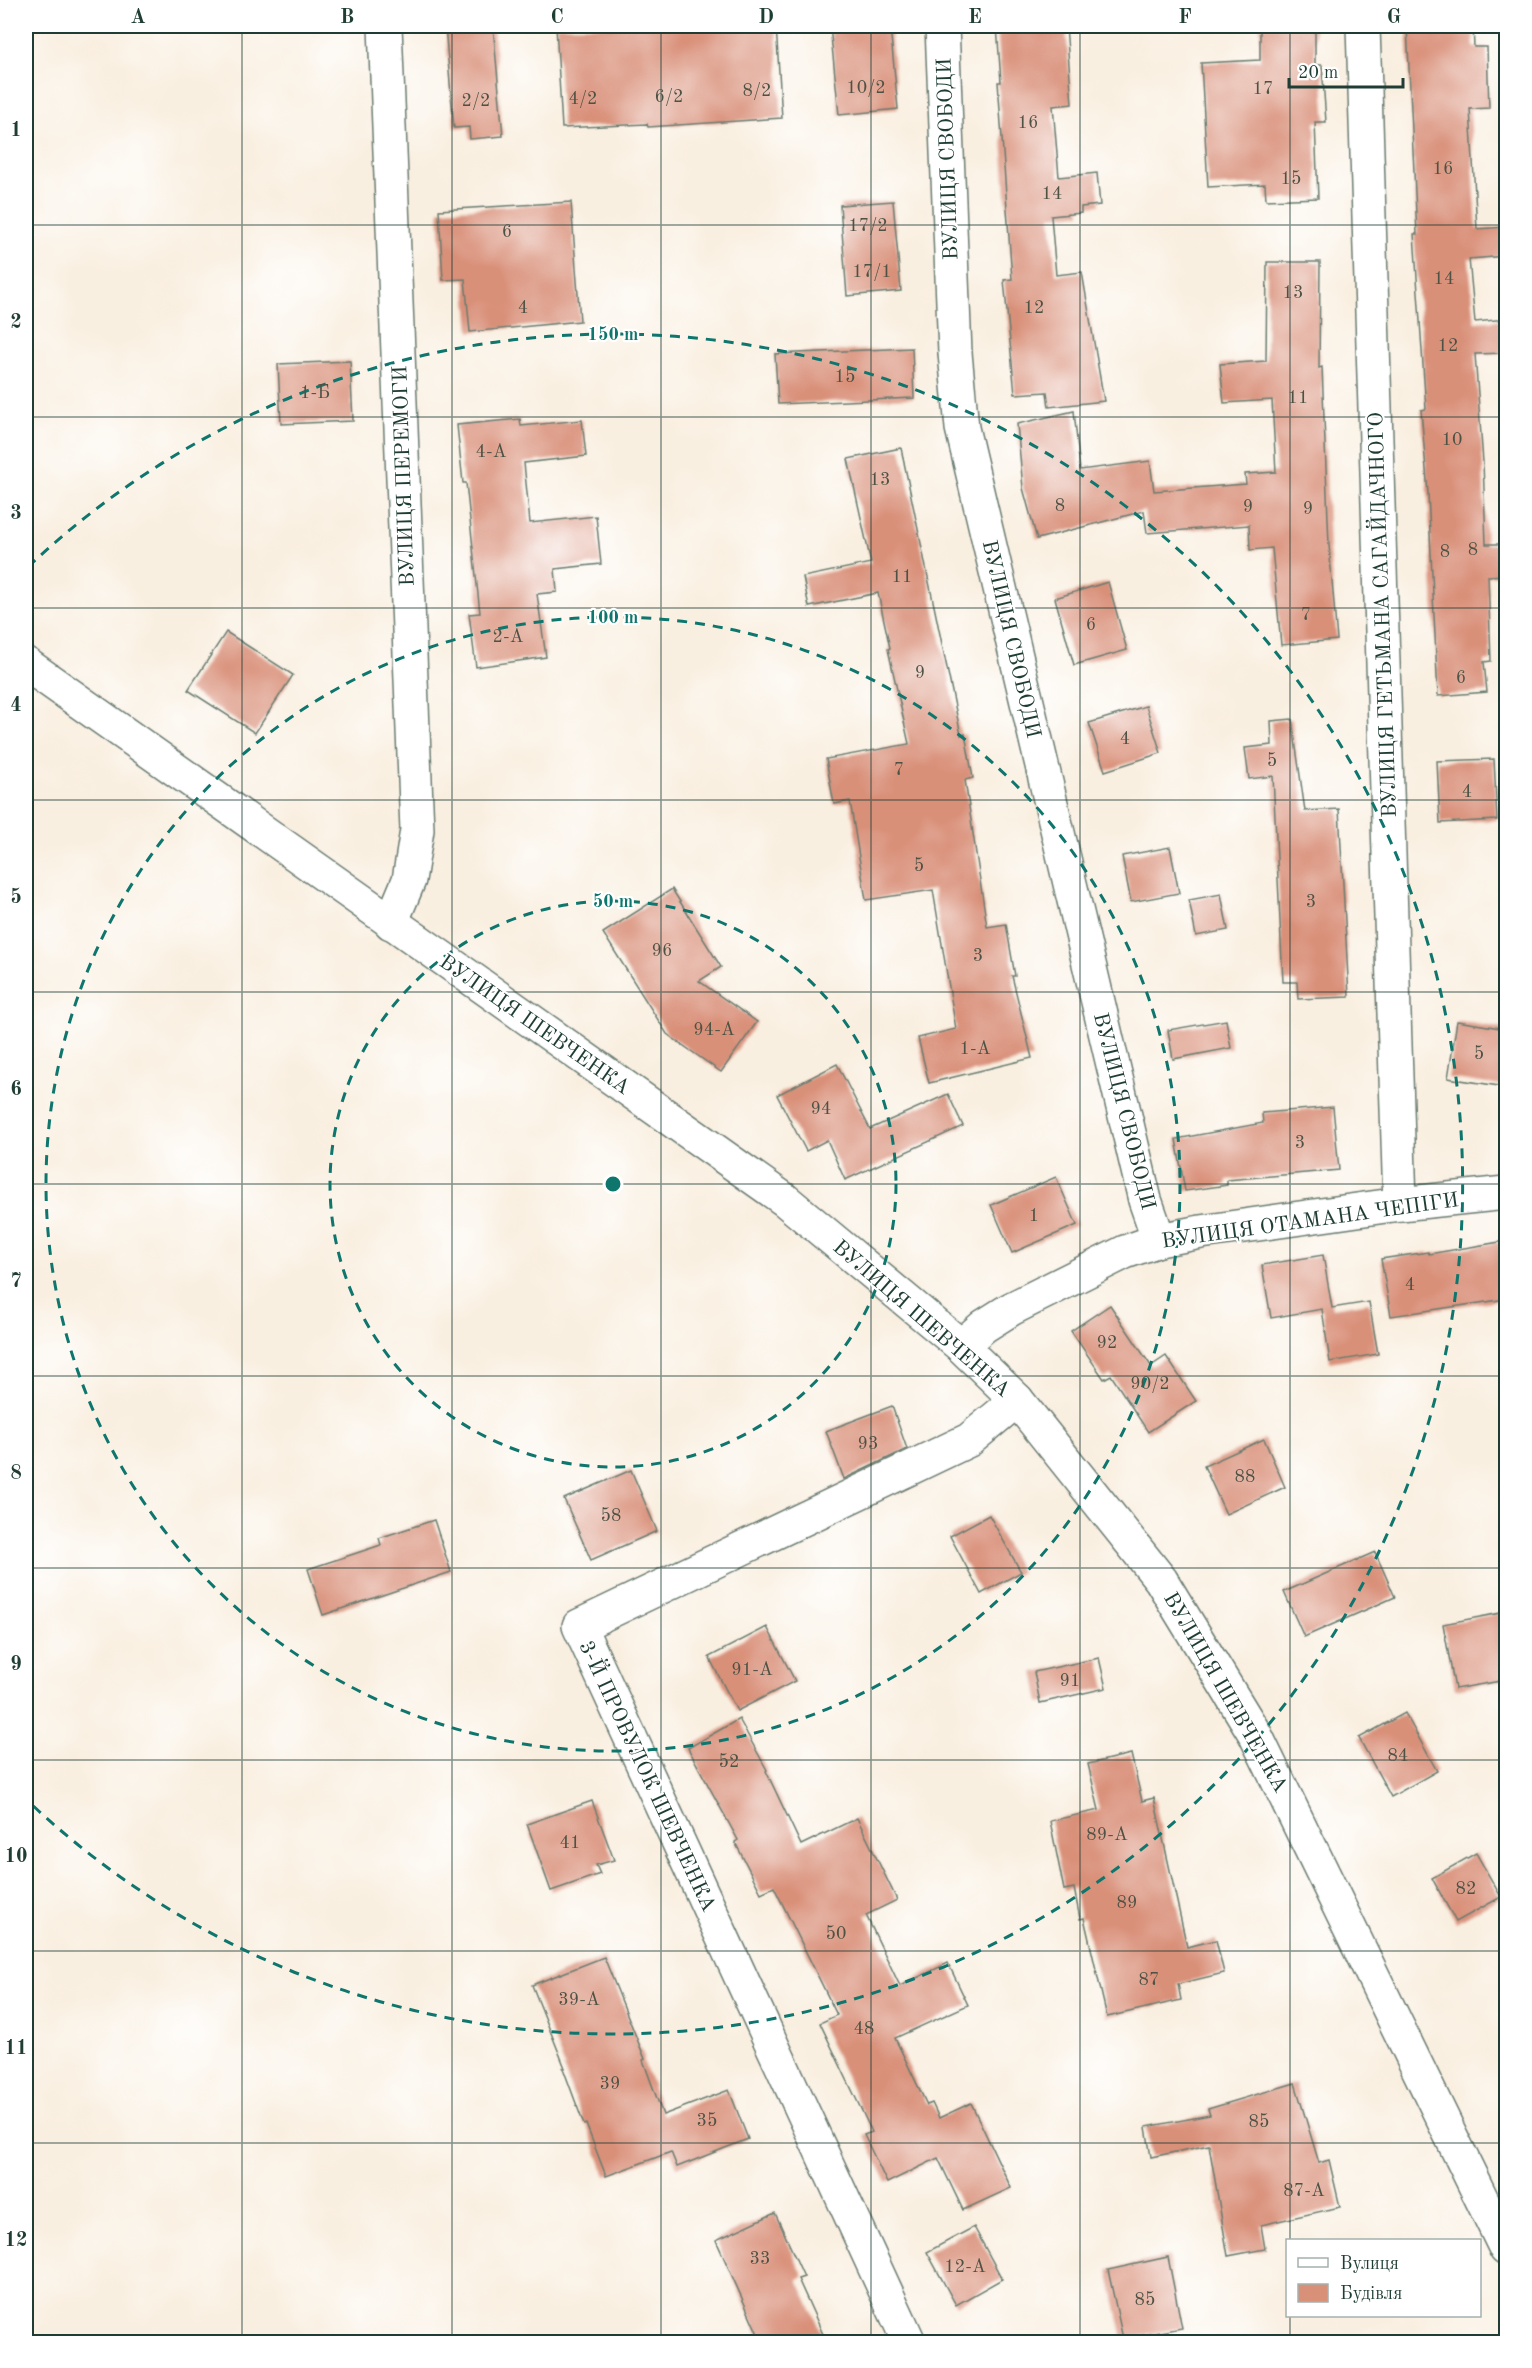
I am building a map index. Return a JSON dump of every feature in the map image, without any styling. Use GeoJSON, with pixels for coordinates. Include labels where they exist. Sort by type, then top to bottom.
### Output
{"type":"FeatureCollection","features":[{"type":"Feature","properties":{"kind":"street","name":"ВУЛИЦЯ ПЕРЕМОГИ"},"geometry":{"type":"LineString","coordinates":[[385,26],[417,830],[409,880],[391,923]]}},
{"type":"Feature","properties":{"kind":"street","name":"ВУЛИЦЯ СВОБОДИ"},"geometry":{"type":"LineString","coordinates":[[942,26],[955,353],[962,428],[1143,1188],[1159,1240]]}},
{"type":"Feature","properties":{"kind":"street","name":"ВУЛИЦЯ ГЕТЬМАНА САГАЙДАЧНОГО"},"geometry":{"type":"LineString","coordinates":[[1363,26],[1401,1204]]}},
{"type":"Feature","properties":{"kind":"street","name":"ВУЛИЦЯ ШЕВЧЕНКА"},"geometry":{"type":"LineString","coordinates":[[26,664],[785,1200],[961,1346],[1017,1400],[1161,1580],[1255,1734],[1506,2250]]}},
{"type":"Feature","properties":{"kind":"street","name":"ВУЛИЦЯ ОТАМАНА ЧЕПІГИ"},"geometry":{"type":"LineString","coordinates":[[961,1346],[984,1326],[1011,1308],[1125,1252],[1159,1240],[1401,1204],[1506,1193]]}},
{"type":"Feature","properties":{"kind":"street","name":"3-Й ПРОВУЛОК ШЕВЧЕНКА"},"geometry":{"type":"LineString","coordinates":[[909,2343],[579,1626],[969,1440],[1017,1400]]}},
{"type":"Feature","properties":{"kind":"building"},"geometry":{"type":"Polygon","coordinates":[[[445,26],[493,26],[503,136],[470,139],[469,127],[454,128],[445,26]]]}},
{"type":"Feature","properties":{"kind":"building"},"geometry":{"type":"Polygon","coordinates":[[[556,26],[776,26],[782,118],[648,127],[647,124],[562,128],[556,26]]]}},
{"type":"Feature","properties":{"kind":"building"},"geometry":{"type":"Polygon","coordinates":[[[830,26],[890,26],[898,109],[839,115],[830,26]]]}},
{"type":"Feature","properties":{"kind":"building"},"geometry":{"type":"Polygon","coordinates":[[[997,26],[1066,26],[1072,104],[1053,106],[1059,177],[1097,173],[1100,205],[1081,207],[1081,213],[1051,216],[1056,275],[1082,272],[1104,401],[1049,407],[1047,392],[1015,394],[1004,280],[1012,279],[998,82],[1001,82],[997,26]]]}},
{"type":"Feature","properties":{"kind":"building"},"geometry":{"type":"Polygon","coordinates":[[[1260,26],[1315,26],[1315,65],[1322,65],[1326,122],[1315,122],[1318,198],[1266,200],[1265,184],[1208,187],[1201,63],[1260,60],[1260,26]]]}},
{"type":"Feature","properties":{"kind":"building"},"geometry":{"type":"Polygon","coordinates":[[[1407,26],[1473,26],[1474,47],[1487,47],[1489,108],[1470,109],[1477,229],[1506,227],[1506,256],[1469,259],[1475,322],[1506,319],[1506,353],[1475,354],[1486,544],[1506,544],[1506,575],[1488,576],[1491,661],[1484,662],[1487,692],[1438,696],[1428,493],[1421,410],[1426,409],[1414,234],[1417,234],[1407,26]]]}},
{"type":"Feature","properties":{"kind":"building"},"geometry":{"type":"Polygon","coordinates":[[[893,201],[901,291],[847,296],[840,205],[893,201]]]}},
{"type":"Feature","properties":{"kind":"building"},"geometry":{"type":"Polygon","coordinates":[[[571,202],[580,321],[470,332],[465,279],[443,280],[439,210],[571,202]]]}},
{"type":"Feature","properties":{"kind":"building"},"geometry":{"type":"Polygon","coordinates":[[[1267,262],[1320,262],[1319,368],[1322,367],[1329,545],[1337,640],[1281,645],[1272,548],[1250,550],[1249,525],[1147,533],[1144,511],[1037,539],[1023,488],[1017,424],[1074,411],[1080,470],[1150,461],[1154,491],[1246,484],[1245,474],[1276,472],[1272,400],[1224,403],[1220,364],[1266,361],[1267,262]]]}},
{"type":"Feature","properties":{"kind":"building"},"geometry":{"type":"Polygon","coordinates":[[[912,348],[914,398],[778,404],[775,354],[912,348]]]}},
{"type":"Feature","properties":{"kind":"building"},"geometry":{"type":"Polygon","coordinates":[[[350,361],[353,421],[281,424],[278,364],[350,361]]]}},
{"type":"Feature","properties":{"kind":"building"},"geometry":{"type":"Polygon","coordinates":[[[520,419],[521,426],[582,420],[586,456],[524,463],[530,523],[596,516],[601,564],[555,569],[557,592],[537,594],[546,657],[476,667],[469,614],[480,613],[466,483],[463,483],[457,425],[520,419]]]}},
{"type":"Feature","properties":{"kind":"building"},"geometry":{"type":"Polygon","coordinates":[[[901,448],[961,735],[965,734],[973,778],[965,780],[987,927],[1006,924],[1015,976],[1012,976],[1032,1058],[929,1083],[918,1038],[956,1029],[933,890],[866,900],[850,801],[834,804],[826,759],[909,744],[878,593],[809,607],[803,577],[871,563],[848,459],[901,448]]]}},
{"type":"Feature","properties":{"kind":"building"},"geometry":{"type":"Polygon","coordinates":[[[1108,582],[1127,650],[1074,665],[1055,598],[1108,582]]]}},
{"type":"Feature","properties":{"kind":"building"},"geometry":{"type":"Polygon","coordinates":[[[226,632],[293,675],[255,733],[188,690],[226,632]]]}},
{"type":"Feature","properties":{"kind":"building"},"geometry":{"type":"Polygon","coordinates":[[[1146,706],[1161,753],[1105,771],[1089,723],[1146,706]]]}},
{"type":"Feature","properties":{"kind":"building"},"geometry":{"type":"Polygon","coordinates":[[[1292,719],[1305,811],[1339,809],[1349,997],[1298,999],[1297,982],[1283,982],[1273,776],[1249,779],[1245,748],[1272,745],[1271,721],[1292,719]]]}},
{"type":"Feature","properties":{"kind":"building"},"geometry":{"type":"Polygon","coordinates":[[[1494,759],[1497,820],[1440,823],[1437,761],[1494,759]]]}},
{"type":"Feature","properties":{"kind":"building"},"geometry":{"type":"Polygon","coordinates":[[[1170,847],[1179,893],[1131,902],[1122,856],[1170,847]]]}},
{"type":"Feature","properties":{"kind":"building"},"geometry":{"type":"Polygon","coordinates":[[[672,889],[721,967],[699,981],[757,1022],[721,1072],[667,1034],[603,933],[672,889]]]}},
{"type":"Feature","properties":{"kind":"building"},"geometry":{"type":"Polygon","coordinates":[[[1221,894],[1228,930],[1196,936],[1189,900],[1221,894]]]}},
{"type":"Feature","properties":{"kind":"building"},"geometry":{"type":"Polygon","coordinates":[[[1226,1020],[1231,1048],[1173,1059],[1168,1030],[1226,1020]]]}},
{"type":"Feature","properties":{"kind":"building"},"geometry":{"type":"Polygon","coordinates":[[[1457,1021],[1506,1029],[1506,1087],[1448,1078],[1457,1021]]]}},
{"type":"Feature","properties":{"kind":"building"},"geometry":{"type":"Polygon","coordinates":[[[837,1064],[870,1129],[948,1094],[963,1126],[845,1180],[827,1140],[806,1151],[777,1095],[837,1064]]]}},
{"type":"Feature","properties":{"kind":"building"},"geometry":{"type":"Polygon","coordinates":[[[1333,1107],[1339,1170],[1227,1180],[1227,1185],[1185,1191],[1176,1139],[1263,1123],[1262,1113],[1333,1107]]]}},
{"type":"Feature","properties":{"kind":"building"},"geometry":{"type":"Polygon","coordinates":[[[1056,1177],[1077,1225],[1012,1253],[991,1205],[1056,1177]]]}},
{"type":"Feature","properties":{"kind":"building"},"geometry":{"type":"Polygon","coordinates":[[[1506,1241],[1506,1299],[1391,1316],[1381,1259],[1428,1252],[1429,1254],[1506,1241]]]}},
{"type":"Feature","properties":{"kind":"building"},"geometry":{"type":"Polygon","coordinates":[[[1323,1255],[1332,1308],[1369,1302],[1378,1354],[1330,1362],[1322,1309],[1271,1318],[1262,1265],[1323,1255]]]}},
{"type":"Feature","properties":{"kind":"building"},"geometry":{"type":"Polygon","coordinates":[[[1110,1305],[1151,1366],[1166,1356],[1196,1401],[1148,1432],[1111,1375],[1104,1379],[1071,1331],[1110,1305]]]}},
{"type":"Feature","properties":{"kind":"building"},"geometry":{"type":"Polygon","coordinates":[[[892,1406],[907,1449],[844,1479],[826,1431],[892,1406]]]}},
{"type":"Feature","properties":{"kind":"building"},"geometry":{"type":"Polygon","coordinates":[[[1264,1439],[1285,1487],[1226,1514],[1204,1466],[1264,1439]]]}},
{"type":"Feature","properties":{"kind":"building"},"geometry":{"type":"Polygon","coordinates":[[[631,1470],[657,1531],[591,1560],[564,1499],[631,1470]]]}},
{"type":"Feature","properties":{"kind":"building"},"geometry":{"type":"Polygon","coordinates":[[[989,1515],[1021,1572],[981,1594],[950,1536],[989,1515]]]}},
{"type":"Feature","properties":{"kind":"building"},"geometry":{"type":"Polygon","coordinates":[[[434,1520],[451,1572],[323,1615],[308,1569],[381,1545],[379,1538],[434,1520]]]}},
{"type":"Feature","properties":{"kind":"building"},"geometry":{"type":"Polygon","coordinates":[[[1375,1552],[1395,1597],[1304,1637],[1284,1592],[1375,1552]]]}},
{"type":"Feature","properties":{"kind":"building"},"geometry":{"type":"Polygon","coordinates":[[[1506,1612],[1506,1680],[1455,1689],[1443,1624],[1506,1612]]]}},
{"type":"Feature","properties":{"kind":"building"},"geometry":{"type":"Polygon","coordinates":[[[767,1627],[795,1681],[737,1711],[709,1657],[767,1627]]]}},
{"type":"Feature","properties":{"kind":"building"},"geometry":{"type":"Polygon","coordinates":[[[1099,1658],[1106,1688],[1040,1703],[1034,1672],[1099,1658]]]}},
{"type":"Feature","properties":{"kind":"building"},"geometry":{"type":"Polygon","coordinates":[[[1405,1713],[1437,1771],[1391,1797],[1359,1738],[1405,1713]]]}},
{"type":"Feature","properties":{"kind":"building"},"geometry":{"type":"Polygon","coordinates":[[[739,1719],[767,1770],[801,1845],[857,1818],[897,1900],[866,1915],[900,1986],[948,1963],[968,2005],[895,2038],[927,2105],[932,2103],[939,2118],[971,2103],[1011,2188],[963,2210],[938,2158],[887,2183],[864,2135],[872,2132],[820,2023],[837,2015],[774,1887],[761,1893],[735,1842],[738,1840],[688,1748],[739,1719]]]}},
{"type":"Feature","properties":{"kind":"building"},"geometry":{"type":"Polygon","coordinates":[[[1131,1754],[1142,1801],[1154,1798],[1187,1947],[1216,1940],[1224,1973],[1178,1984],[1181,2000],[1107,2017],[1084,1918],[1080,1919],[1074,1888],[1064,1890],[1050,1821],[1099,1810],[1088,1764],[1131,1754]]]}},
{"type":"Feature","properties":{"kind":"building"},"geometry":{"type":"Polygon","coordinates":[[[592,1801],[614,1860],[596,1865],[600,1874],[551,1891],[527,1824],[592,1801]]]}},
{"type":"Feature","properties":{"kind":"building"},"geometry":{"type":"Polygon","coordinates":[[[1476,1853],[1501,1897],[1456,1922],[1432,1878],[1476,1853]]]}},
{"type":"Feature","properties":{"kind":"building"},"geometry":{"type":"Polygon","coordinates":[[[604,1957],[645,2059],[643,2060],[663,2115],[729,2090],[748,2139],[677,2167],[671,2152],[606,2176],[586,2124],[584,2125],[563,2068],[565,2068],[532,1985],[604,1957]]]}},
{"type":"Feature","properties":{"kind":"building"},"geometry":{"type":"Polygon","coordinates":[[[1295,2083],[1319,2163],[1329,2160],[1340,2207],[1261,2225],[1265,2249],[1228,2256],[1209,2145],[1151,2157],[1146,2127],[1210,2115],[1208,2109],[1295,2083]]]}},
{"type":"Feature","properties":{"kind":"building"},"geometry":{"type":"Polygon","coordinates":[[[775,2213],[804,2277],[798,2279],[827,2343],[762,2343],[716,2240],[775,2213]]]}},
{"type":"Feature","properties":{"kind":"building"},"geometry":{"type":"Polygon","coordinates":[[[974,2227],[1002,2279],[956,2305],[927,2252],[974,2227]]]}},
{"type":"Feature","properties":{"kind":"building"},"geometry":{"type":"Polygon","coordinates":[[[1168,2257],[1182,2328],[1123,2339],[1108,2270],[1168,2257]]]}}]}
